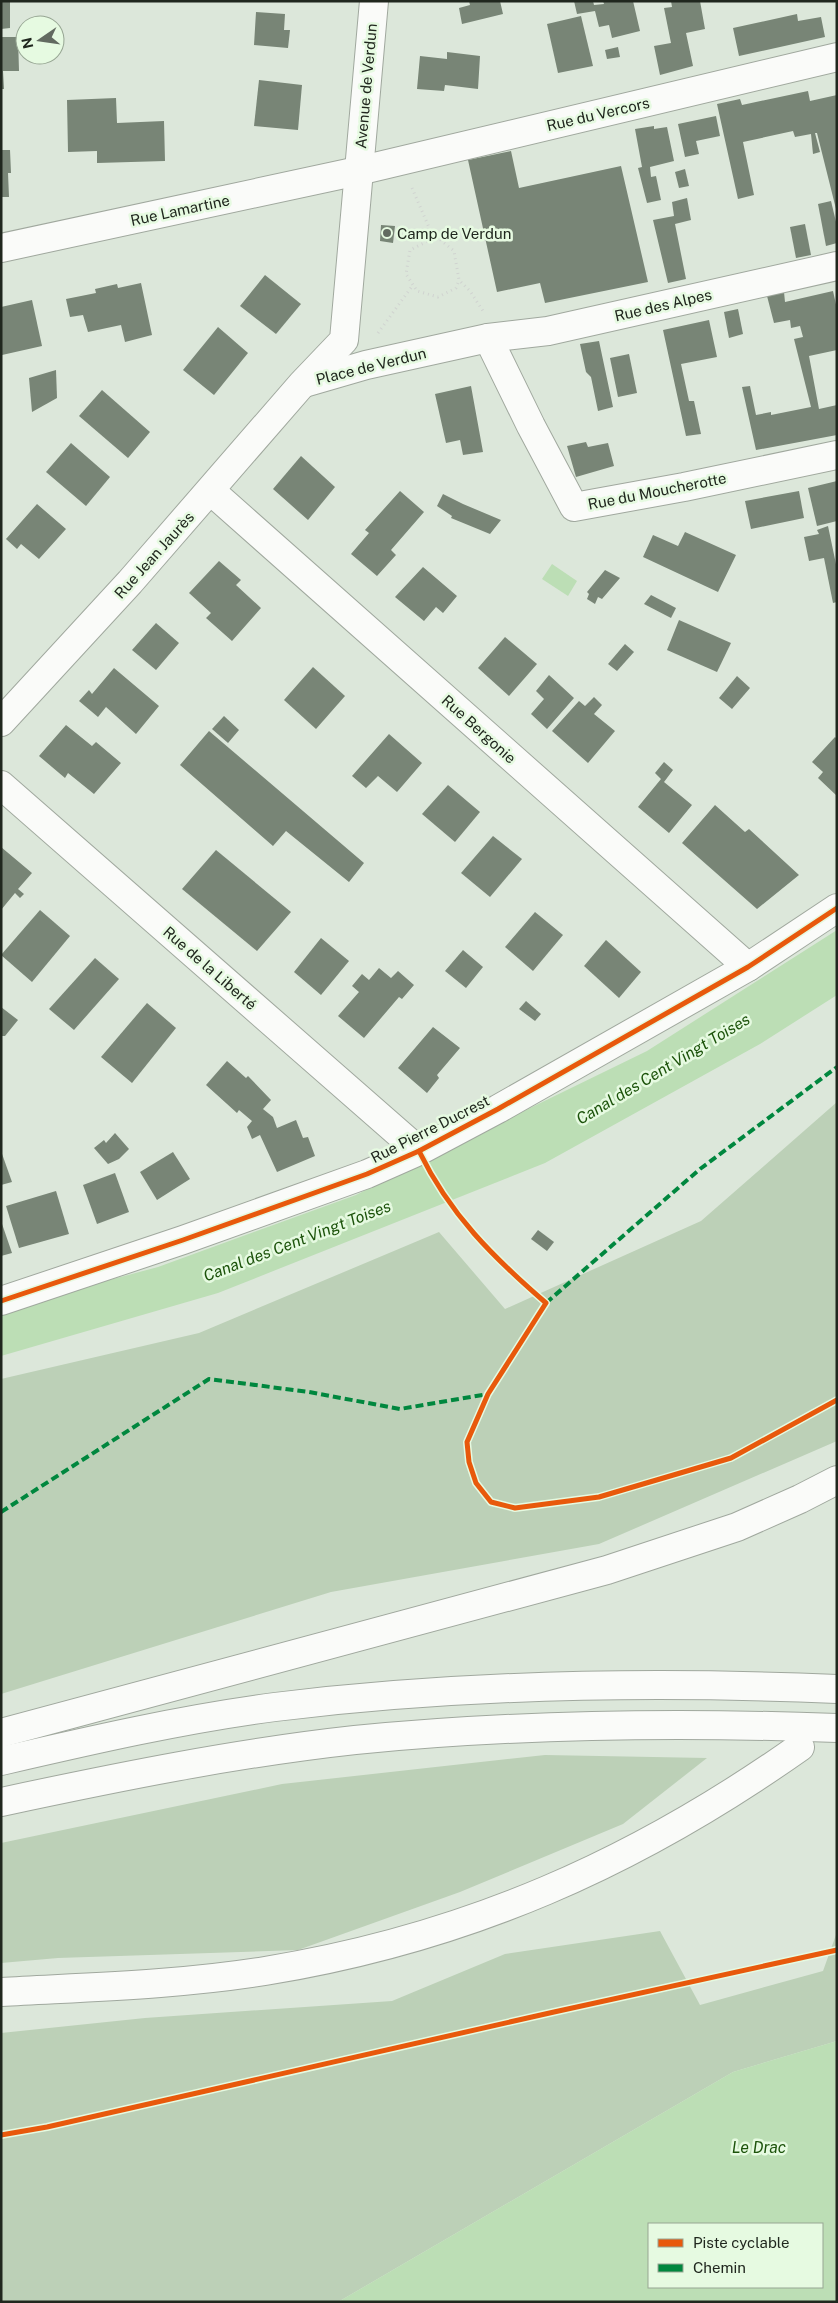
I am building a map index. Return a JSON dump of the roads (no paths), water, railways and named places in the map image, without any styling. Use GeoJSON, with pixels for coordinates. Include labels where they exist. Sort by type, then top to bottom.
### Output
{"type":"FeatureCollection","features":[{"type":"Feature","properties":{"kind":"main road","name":"Avenue de Verdun"},"geometry":{"type":"LineString","coordinates":[[358,172],[374,1]]}},
{"type":"Feature","properties":{"kind":"main road","name":"Rue du Vercors"},"geometry":{"type":"LineString","coordinates":[[358,172],[837,57]]}},
{"type":"Feature","properties":{"kind":"main road","name":"Rue Lamartine"},"geometry":{"type":"LineString","coordinates":[[1,248],[358,172]]}},
{"type":"Feature","properties":{"kind":"main road","name":"Place de Verdun"},"geometry":{"type":"LineString","coordinates":[[302,384],[344,340],[358,172]]}},
{"type":"Feature","properties":{"kind":"main road","name":"Rue des Alpes"},"geometry":{"type":"LineString","coordinates":[[493,337],[548,331],[837,266]]}},
{"type":"Feature","properties":{"kind":"main road","name":"Place de Verdun"},"geometry":{"type":"LineString","coordinates":[[302,384],[366,365],[493,337]]}},
{"type":"Feature","properties":{"kind":"main road","name":"Rue du Moucherotte"},"geometry":{"type":"LineString","coordinates":[[493,337],[530,426],[574,506],[684,487],[837,455]]}},
{"type":"Feature","properties":{"kind":"main road","name":"Rue Jean Jaurès"},"geometry":{"type":"LineString","coordinates":[[1,722],[211,491],[302,384]]}},
{"type":"Feature","properties":{"kind":"main road","name":"Rue Bergonie"},"geometry":{"type":"LineString","coordinates":[[211,491],[748,967]]}},
{"type":"Feature","properties":{"kind":"main road","name":"Rue de la Liberté"},"geometry":{"type":"LineString","coordinates":[[1,785],[418,1151]]}},
{"type":"Feature","properties":{"kind":"main road","name":"Rue Pierre Ducrest"},"geometry":{"type":"LineString","coordinates":[[1,1301],[183,1240],[367,1174],[418,1151],[498,1109],[748,967],[837,908]]}},
{"type":"Feature","properties":{"kind":"main road"},"geometry":{"type":"LineString","coordinates":[[1,1733],[607,1570],[737,1527],[837,1480]]}},
{"type":"Feature","properties":{"kind":"main road"},"geometry":{"type":"LineString","coordinates":[[1,1760],[157,1727],[274,1707],[391,1695],[506,1686],[620,1683],[740,1684],[837,1689]]}},
{"type":"Feature","properties":{"kind":"main road"},"geometry":{"type":"LineString","coordinates":[[1,1802],[135,1773],[223,1758],[353,1741],[442,1732],[617,1724],[837,1728]]}},
{"type":"Feature","properties":{"kind":"main road"},"geometry":{"type":"LineString","coordinates":[[1,1992],[197,1980],[265,1971],[411,1939],[495,1912],[561,1886],[628,1854],[750,1782],[800,1747]]}},
{"type":"Feature","properties":{"kind":"water"},"geometry":{"type":"Polygon","coordinates":[[[552,564],[577,581],[568,596],[542,579],[552,564]]]}},
{"type":"Feature","properties":{"kind":"water","name":"Canal des Cent Vingt Toises"},"geometry":{"type":"Polygon","coordinates":[[[837,930],[837,995],[760,1044],[545,1163],[218,1293],[1,1356],[1,1309],[158,1267],[356,1195],[647,1051],[837,930]]]}},
{"type":"Feature","properties":{"kind":"water","name":"Le Drac"},"geometry":{"type":"Polygon","coordinates":[[[837,2041],[837,2302],[338,2302],[733,2072],[837,2041]]]}},
{"type":"Feature","properties":{"kind":"place","name":"Camp de Verdun"},"geometry":{"type":"Point","coordinates":[387,233]}}]}
